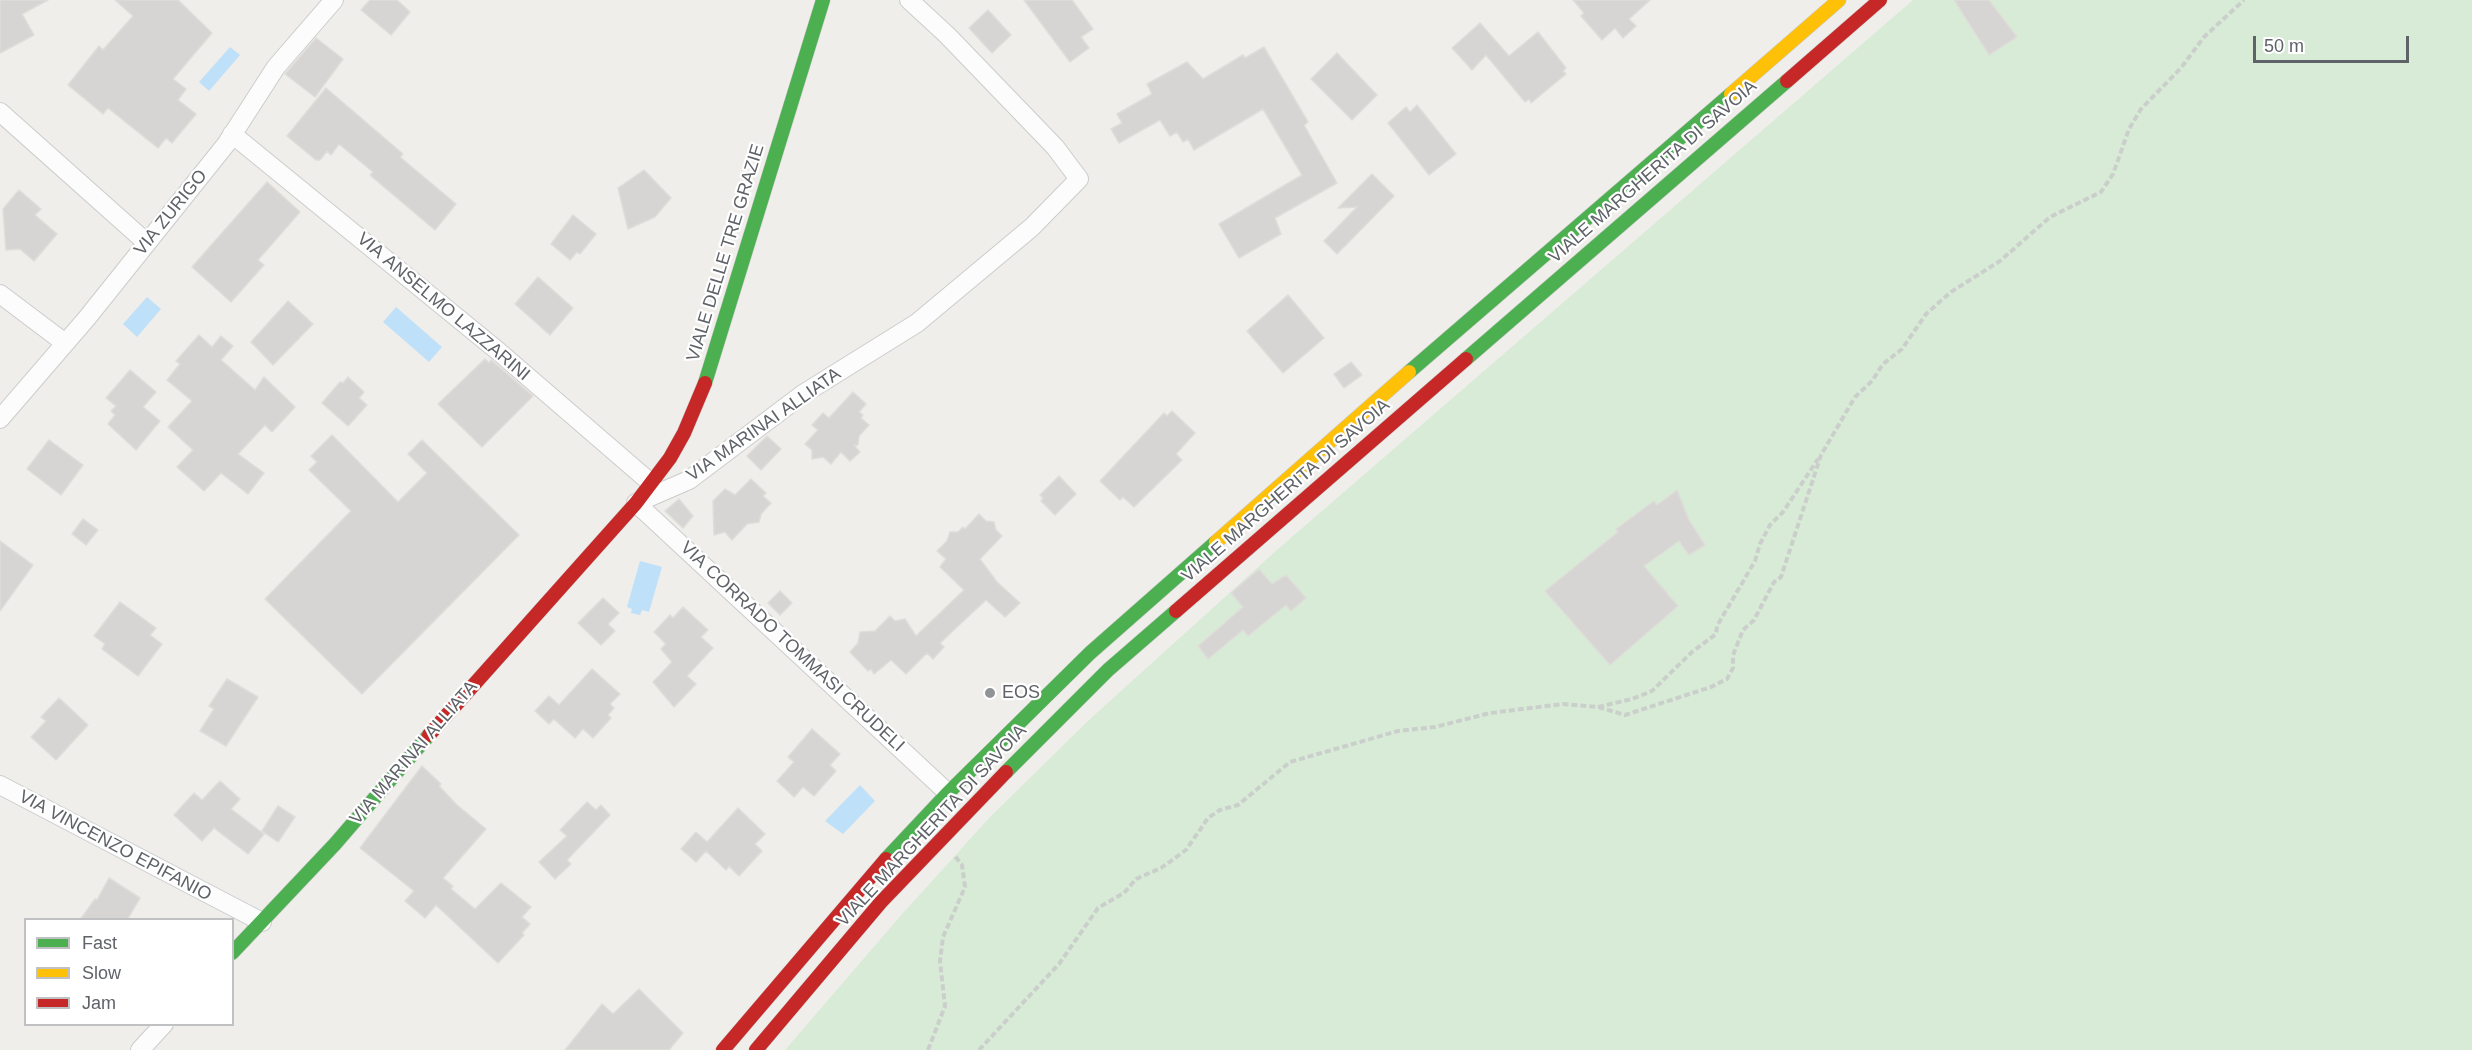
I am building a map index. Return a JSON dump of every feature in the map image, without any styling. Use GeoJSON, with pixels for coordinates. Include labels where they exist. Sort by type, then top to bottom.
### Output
{"type":"FeatureCollection","features":[{"type":"Feature","properties":{"kind":"street","name":"VIA ZURIGO"},"geometry":{"type":"LineString","coordinates":[[0,419],[147,243],[232,134],[276,67],[334,0]]}},
{"type":"Feature","properties":{"kind":"street","name":"VIALE DELLE TRE GRAZIE"},"geometry":{"type":"LineString","coordinates":[[636,503],[684,433],[704,385],[823,0]]}},
{"type":"Feature","properties":{"kind":"street","name":"VIA MARINAI ALLIATA"},"geometry":{"type":"LineString","coordinates":[[234,951],[335,844],[497,656],[636,503],[689,480],[803,394],[917,323],[1032,227],[1079,179],[1054,147],[947,35],[909,0]]}},
{"type":"Feature","properties":{"kind":"street","name":"VIALE MARGHERITA DI SAVOIA"},"geometry":{"type":"LineString","coordinates":[[723,1050],[864,883],[948,793],[1090,653],[1394,385],[1839,0]]}},
{"type":"Feature","properties":{"kind":"street","name":"VIALE MARGHERITA DI SAVOIA"},"geometry":{"type":"LineString","coordinates":[[756,1050],[904,877],[967,810],[1108,670],[1880,0]]}},
{"type":"Feature","properties":{"kind":"street"},"geometry":{"type":"LineString","coordinates":[[0,112],[147,243]]}},
{"type":"Feature","properties":{"kind":"street","name":"VIA ANSELMO LAZZARINI"},"geometry":{"type":"LineString","coordinates":[[232,134],[498,351],[651,483]]}},
{"type":"Feature","properties":{"kind":"street"},"geometry":{"type":"LineString","coordinates":[[0,294],[65,343]]}},
{"type":"Feature","properties":{"kind":"street","name":"VIA CORRADO TOMMASI CRUDELI"},"geometry":{"type":"LineString","coordinates":[[636,503],[948,793]]}},
{"type":"Feature","properties":{"kind":"street","name":"VIA VINCENZO EPIFANIO"},"geometry":{"type":"LineString","coordinates":[[0,785],[262,922]]}},
{"type":"Feature","properties":{"kind":"street"},"geometry":{"type":"LineString","coordinates":[[140,1050],[162,1026]]}},
{"type":"Feature","properties":{"kind":"path"},"geometry":{"type":"LineString","coordinates":[[979,1050],[1059,964],[1098,908],[1124,893],[1136,879],[1161,868],[1186,849],[1208,818],[1238,805],[1290,762],[1398,731],[1435,727],[1490,713],[1563,704],[1598,707],[1632,699],[1652,691],[1692,652],[1716,634],[1717,626],[1755,561],[1760,544],[1770,525],[1783,512],[1821,455],[1855,397],[1872,381],[1883,364],[1902,349],[1926,314],[1951,292],[2000,261],[2050,217],[2101,192],[2113,174],[2129,129],[2141,109],[2181,68],[2204,38],[2244,0]]}},
{"type":"Feature","properties":{"kind":"path"},"geometry":{"type":"LineString","coordinates":[[1598,707],[1614,714],[1634,713],[1649,705],[1670,701],[1727,679],[1733,668],[1733,655],[1743,630],[1754,620],[1774,582],[1781,577],[1821,455]]}},
{"type":"Feature","properties":{"kind":"path"},"geometry":{"type":"LineString","coordinates":[[928,1050],[945,1006],[940,961],[944,937],[965,887],[962,865],[952,853]]}},
{"type":"Feature","properties":{"kind":"green space"},"geometry":{"type":"Polygon","coordinates":[[[1913,0],[2472,0],[2472,1050],[785,1050],[903,913],[990,817],[1089,720],[1278,549],[1913,0]]]}},
{"type":"Feature","properties":{"kind":"water"},"geometry":{"type":"Polygon","coordinates":[[[230,47],[240,55],[209,91],[199,82],[230,47]]]}},
{"type":"Feature","properties":{"kind":"water"},"geometry":{"type":"Polygon","coordinates":[[[147,297],[161,309],[137,337],[123,324],[147,297]]]}},
{"type":"Feature","properties":{"kind":"water"},"geometry":{"type":"Polygon","coordinates":[[[396,307],[442,347],[429,362],[383,322],[396,307]]]}},
{"type":"Feature","properties":{"kind":"water"},"geometry":{"type":"Polygon","coordinates":[[[640,561],[662,567],[649,612],[642,610],[640,615],[631,613],[632,609],[627,607],[640,561]]]}},
{"type":"Feature","properties":{"kind":"water"},"geometry":{"type":"Polygon","coordinates":[[[860,785],[875,801],[843,834],[825,821],[860,785]]]}},
{"type":"Feature","properties":{"kind":"building"},"geometry":{"type":"Polygon","coordinates":[[[0,0],[48,0],[22,14],[34,35],[0,53],[0,0]]]}},
{"type":"Feature","properties":{"kind":"building"},"geometry":{"type":"Polygon","coordinates":[[[115,0],[178,0],[212,33],[173,79],[186,89],[178,100],[196,114],[172,143],[166,138],[158,148],[108,108],[103,114],[68,85],[99,46],[103,50],[133,16],[115,0]]]}},
{"type":"Feature","properties":{"kind":"building"},"geometry":{"type":"Polygon","coordinates":[[[370,0],[397,0],[410,12],[391,35],[361,10],[370,0]]]}},
{"type":"Feature","properties":{"kind":"building"},"geometry":{"type":"Polygon","coordinates":[[[1024,0],[1072,0],[1093,29],[1081,37],[1089,48],[1070,62],[1024,0]]]}},
{"type":"Feature","properties":{"kind":"building"},"geometry":{"type":"Polygon","coordinates":[[[1573,0],[1650,0],[1629,19],[1636,26],[1623,38],[1615,28],[1602,40],[1581,16],[1584,13],[1573,0]]]}},
{"type":"Feature","properties":{"kind":"building"},"geometry":{"type":"Polygon","coordinates":[[[1954,0],[1989,0],[2017,37],[1989,55],[1954,0]]]}},
{"type":"Feature","properties":{"kind":"building"},"geometry":{"type":"Polygon","coordinates":[[[988,10],[1011,35],[992,53],[969,28],[988,10]]]}},
{"type":"Feature","properties":{"kind":"building"},"geometry":{"type":"Polygon","coordinates":[[[1480,23],[1509,56],[1538,32],[1566,68],[1563,71],[1566,74],[1531,103],[1529,99],[1525,102],[1486,55],[1472,70],[1452,48],[1480,23]]]}},
{"type":"Feature","properties":{"kind":"building"},"geometry":{"type":"Polygon","coordinates":[[[316,38],[343,59],[315,97],[285,74],[316,38]]]}},
{"type":"Feature","properties":{"kind":"building"},"geometry":{"type":"Polygon","coordinates":[[[1264,47],[1308,122],[1304,125],[1337,183],[1275,218],[1281,234],[1239,258],[1219,224],[1302,175],[1263,109],[1194,150],[1188,139],[1183,142],[1177,132],[1170,136],[1160,120],[1119,143],[1111,129],[1122,123],[1117,114],[1152,94],[1147,84],[1187,62],[1203,79],[1243,55],[1245,58],[1264,47]]]}},
{"type":"Feature","properties":{"kind":"building"},"geometry":{"type":"Polygon","coordinates":[[[1337,53],[1377,95],[1352,120],[1311,79],[1337,53]]]}},
{"type":"Feature","properties":{"kind":"building"},"geometry":{"type":"Polygon","coordinates":[[[326,88],[403,154],[400,157],[456,204],[435,230],[370,175],[373,172],[339,144],[331,155],[327,151],[320,160],[316,160],[287,136],[326,88]]]}},
{"type":"Feature","properties":{"kind":"building"},"geometry":{"type":"Polygon","coordinates":[[[1417,105],[1456,154],[1429,175],[1388,123],[1406,107],[1410,112],[1417,105]]]}},
{"type":"Feature","properties":{"kind":"building"},"geometry":{"type":"Polygon","coordinates":[[[644,170],[671,198],[655,217],[628,229],[618,188],[644,170]]]}},
{"type":"Feature","properties":{"kind":"building"},"geometry":{"type":"Polygon","coordinates":[[[1372,174],[1394,196],[1337,254],[1324,241],[1357,207],[1338,208],[1372,174]]]}},
{"type":"Feature","properties":{"kind":"building"},"geometry":{"type":"Polygon","coordinates":[[[267,182],[300,212],[258,260],[264,265],[231,302],[192,267],[267,182]]]}},
{"type":"Feature","properties":{"kind":"building"},"geometry":{"type":"Polygon","coordinates":[[[19,190],[41,209],[35,215],[57,234],[34,261],[20,249],[6,250],[3,209],[19,190]]]}},
{"type":"Feature","properties":{"kind":"building"},"geometry":{"type":"Polygon","coordinates":[[[573,215],[596,234],[580,254],[577,252],[570,260],[551,244],[573,215]]]}},
{"type":"Feature","properties":{"kind":"building"},"geometry":{"type":"Polygon","coordinates":[[[538,277],[573,308],[550,335],[515,304],[538,277]]]}},
{"type":"Feature","properties":{"kind":"building"},"geometry":{"type":"Polygon","coordinates":[[[1288,295],[1324,338],[1283,373],[1247,331],[1288,295]]]}},
{"type":"Feature","properties":{"kind":"building"},"geometry":{"type":"Polygon","coordinates":[[[288,301],[313,324],[273,365],[251,342],[288,301]]]}},
{"type":"Feature","properties":{"kind":"building"},"geometry":{"type":"Polygon","coordinates":[[[199,335],[212,347],[221,336],[233,346],[221,360],[255,390],[264,377],[295,407],[272,432],[265,425],[238,454],[264,473],[248,494],[221,473],[204,491],[177,467],[193,450],[168,427],[192,401],[167,380],[180,364],[176,361],[199,335]]]}},
{"type":"Feature","properties":{"kind":"building"},"geometry":{"type":"Polygon","coordinates":[[[485,359],[489,363],[491,360],[533,396],[482,447],[438,404],[485,359]]]}},
{"type":"Feature","properties":{"kind":"building"},"geometry":{"type":"Polygon","coordinates":[[[1351,362],[1362,375],[1344,388],[1334,374],[1351,362]]]}},
{"type":"Feature","properties":{"kind":"building"},"geometry":{"type":"Polygon","coordinates":[[[130,370],[156,392],[143,407],[160,421],[136,450],[108,424],[115,415],[111,411],[116,406],[106,398],[130,370]]]}},
{"type":"Feature","properties":{"kind":"building"},"geometry":{"type":"Polygon","coordinates":[[[348,377],[364,392],[359,398],[367,405],[348,426],[322,403],[340,382],[343,383],[348,377]]]}},
{"type":"Feature","properties":{"kind":"building"},"geometry":{"type":"Polygon","coordinates":[[[853,392],[866,404],[859,412],[863,415],[861,418],[869,425],[859,436],[858,445],[854,445],[860,452],[850,461],[841,452],[831,464],[823,457],[812,459],[812,450],[805,444],[818,430],[812,425],[823,413],[829,418],[853,392]]]}},
{"type":"Feature","properties":{"kind":"building"},"geometry":{"type":"Polygon","coordinates":[[[1172,411],[1195,433],[1176,454],[1182,460],[1134,507],[1123,497],[1120,500],[1100,481],[1164,413],[1167,416],[1172,411]]]}},
{"type":"Feature","properties":{"kind":"building"},"geometry":{"type":"Polygon","coordinates":[[[332,435],[398,502],[427,473],[408,454],[422,440],[519,535],[362,694],[265,599],[351,511],[309,470],[317,462],[311,456],[332,435]]]}},
{"type":"Feature","properties":{"kind":"building"},"geometry":{"type":"Polygon","coordinates":[[[767,436],[781,449],[761,470],[747,456],[767,436]]]}},
{"type":"Feature","properties":{"kind":"building"},"geometry":{"type":"Polygon","coordinates":[[[49,440],[83,465],[61,495],[27,469],[49,440]]]}},
{"type":"Feature","properties":{"kind":"building"},"geometry":{"type":"Polygon","coordinates":[[[1059,476],[1076,494],[1055,515],[1041,501],[1043,498],[1040,495],[1059,476]]]}},
{"type":"Feature","properties":{"kind":"building"},"geometry":{"type":"Polygon","coordinates":[[[751,479],[766,493],[763,496],[771,503],[761,514],[759,522],[747,524],[732,540],[725,532],[714,535],[713,501],[725,489],[735,495],[751,479]]]}},
{"type":"Feature","properties":{"kind":"building"},"geometry":{"type":"Polygon","coordinates":[[[1677,490],[1689,520],[1705,545],[1689,555],[1679,541],[1644,566],[1678,606],[1610,665],[1545,591],[1618,532],[1616,529],[1654,501],[1657,505],[1677,490]]]}},
{"type":"Feature","properties":{"kind":"building"},"geometry":{"type":"Polygon","coordinates":[[[679,499],[693,516],[683,528],[665,511],[679,499]]]}},
{"type":"Feature","properties":{"kind":"building"},"geometry":{"type":"Polygon","coordinates":[[[979,514],[986,521],[994,522],[996,530],[1002,536],[980,559],[997,582],[1020,603],[1005,617],[986,600],[940,643],[944,647],[933,659],[927,653],[906,674],[891,660],[874,674],[871,669],[868,671],[850,652],[858,643],[860,632],[875,631],[890,616],[895,621],[905,619],[916,636],[964,590],[940,567],[946,559],[937,551],[947,541],[950,532],[958,532],[963,527],[965,529],[979,514]]]}},
{"type":"Feature","properties":{"kind":"building"},"geometry":{"type":"Polygon","coordinates":[[[83,519],[98,530],[86,545],[72,534],[83,519]]]}},
{"type":"Feature","properties":{"kind":"building"},"geometry":{"type":"Polygon","coordinates":[[[0,541],[33,565],[0,611],[0,541]]]}},
{"type":"Feature","properties":{"kind":"building"},"geometry":{"type":"Polygon","coordinates":[[[1259,569],[1272,584],[1286,575],[1306,598],[1291,611],[1286,605],[1248,636],[1243,630],[1208,659],[1198,646],[1243,607],[1231,593],[1259,569]]]}},
{"type":"Feature","properties":{"kind":"building"},"geometry":{"type":"Polygon","coordinates":[[[780,591],[792,603],[780,615],[768,603],[780,591]]]}},
{"type":"Feature","properties":{"kind":"building"},"geometry":{"type":"Polygon","coordinates":[[[603,598],[619,613],[608,624],[615,631],[601,645],[578,623],[603,598]]]}},
{"type":"Feature","properties":{"kind":"building"},"geometry":{"type":"Polygon","coordinates":[[[120,602],[156,628],[150,635],[162,644],[138,676],[102,649],[105,644],[94,636],[120,602]]]}},
{"type":"Feature","properties":{"kind":"building"},"geometry":{"type":"Polygon","coordinates":[[[683,607],[708,630],[701,637],[713,648],[687,676],[696,684],[674,707],[653,682],[672,662],[661,649],[666,644],[654,632],[670,615],[673,618],[683,607]]]}},
{"type":"Feature","properties":{"kind":"building"},"geometry":{"type":"Polygon","coordinates":[[[592,669],[620,694],[610,704],[614,708],[608,715],[611,718],[593,738],[583,729],[575,738],[554,719],[549,724],[535,711],[549,696],[559,705],[592,669]]]}},
{"type":"Feature","properties":{"kind":"building"},"geometry":{"type":"Polygon","coordinates":[[[227,679],[258,697],[226,746],[200,731],[214,709],[209,706],[227,679]]]}},
{"type":"Feature","properties":{"kind":"building"},"geometry":{"type":"Polygon","coordinates":[[[59,698],[88,725],[56,760],[31,737],[46,721],[41,717],[59,698]]]}},
{"type":"Feature","properties":{"kind":"building"},"geometry":{"type":"Polygon","coordinates":[[[812,729],[840,754],[830,765],[836,771],[814,796],[803,787],[794,797],[777,781],[794,762],[788,757],[812,729]]]}},
{"type":"Feature","properties":{"kind":"building"},"geometry":{"type":"Polygon","coordinates":[[[422,766],[441,784],[439,786],[457,805],[486,829],[443,878],[453,886],[451,889],[475,909],[501,883],[531,907],[522,917],[530,924],[522,933],[524,935],[498,963],[436,905],[425,918],[405,901],[414,891],[360,848],[422,766]]]}},
{"type":"Feature","properties":{"kind":"building"},"geometry":{"type":"Polygon","coordinates":[[[220,781],[240,799],[231,809],[264,834],[248,854],[214,828],[202,841],[174,815],[194,793],[202,800],[220,781]]]}},
{"type":"Feature","properties":{"kind":"building"},"geometry":{"type":"Polygon","coordinates":[[[587,802],[596,810],[601,805],[610,815],[567,860],[571,864],[555,879],[539,862],[567,836],[560,830],[587,802]]]}},
{"type":"Feature","properties":{"kind":"building"},"geometry":{"type":"Polygon","coordinates":[[[278,806],[295,817],[278,842],[262,831],[278,806]]]}},
{"type":"Feature","properties":{"kind":"building"},"geometry":{"type":"Polygon","coordinates":[[[738,808],[765,834],[755,844],[762,851],[739,876],[729,866],[726,870],[706,851],[696,862],[681,849],[696,832],[707,842],[738,808]]]}},
{"type":"Feature","properties":{"kind":"building"},"geometry":{"type":"Polygon","coordinates":[[[109,878],[140,898],[128,918],[81,918],[95,899],[97,900],[109,878]]]}},
{"type":"Feature","properties":{"kind":"building"},"geometry":{"type":"Polygon","coordinates":[[[639,989],[683,1033],[669,1050],[565,1050],[602,1004],[613,1014],[639,989]]]}},
{"type":"Feature","properties":{"kind":"traffic: fast"},"geometry":{"type":"LineString","coordinates":[[705,383],[823,0]]}},
{"type":"Feature","properties":{"kind":"traffic: fast"},"geometry":{"type":"LineString","coordinates":[[1466,359],[1787,81]]}},
{"type":"Feature","properties":{"kind":"traffic: fast"},"geometry":{"type":"LineString","coordinates":[[1409,372],[1731,94]]}},
{"type":"Feature","properties":{"kind":"traffic: fast"},"geometry":{"type":"LineString","coordinates":[[886,859],[948,793],[1090,653],[1216,542]]}},
{"type":"Feature","properties":{"kind":"traffic: fast"},"geometry":{"type":"LineString","coordinates":[[1006,772],[1108,670],[1176,611]]}},
{"type":"Feature","properties":{"kind":"traffic: fast"},"geometry":{"type":"LineString","coordinates":[[234,951],[335,844],[429,735]]}},
{"type":"Feature","properties":{"kind":"traffic: slow"},"geometry":{"type":"LineString","coordinates":[[1731,94],[1839,0]]}},
{"type":"Feature","properties":{"kind":"traffic: slow"},"geometry":{"type":"LineString","coordinates":[[1216,542],[1409,372]]}},
{"type":"Feature","properties":{"kind":"traffic: jam"},"geometry":{"type":"LineString","coordinates":[[1787,81],[1880,0]]}},
{"type":"Feature","properties":{"kind":"traffic: jam"},"geometry":{"type":"LineString","coordinates":[[1176,611],[1466,359]]}},
{"type":"Feature","properties":{"kind":"traffic: jam"},"geometry":{"type":"LineString","coordinates":[[429,735],[636,503],[670,458],[684,433],[705,383]]}},
{"type":"Feature","properties":{"kind":"traffic: jam"},"geometry":{"type":"LineString","coordinates":[[756,1050],[881,902],[1006,772]]}},
{"type":"Feature","properties":{"kind":"traffic: jam"},"geometry":{"type":"LineString","coordinates":[[723,1050],[886,859]]}},
{"type":"Feature","properties":{"kind":"place","name":"EOS"},"geometry":{"type":"Point","coordinates":[990,693]}}]}
